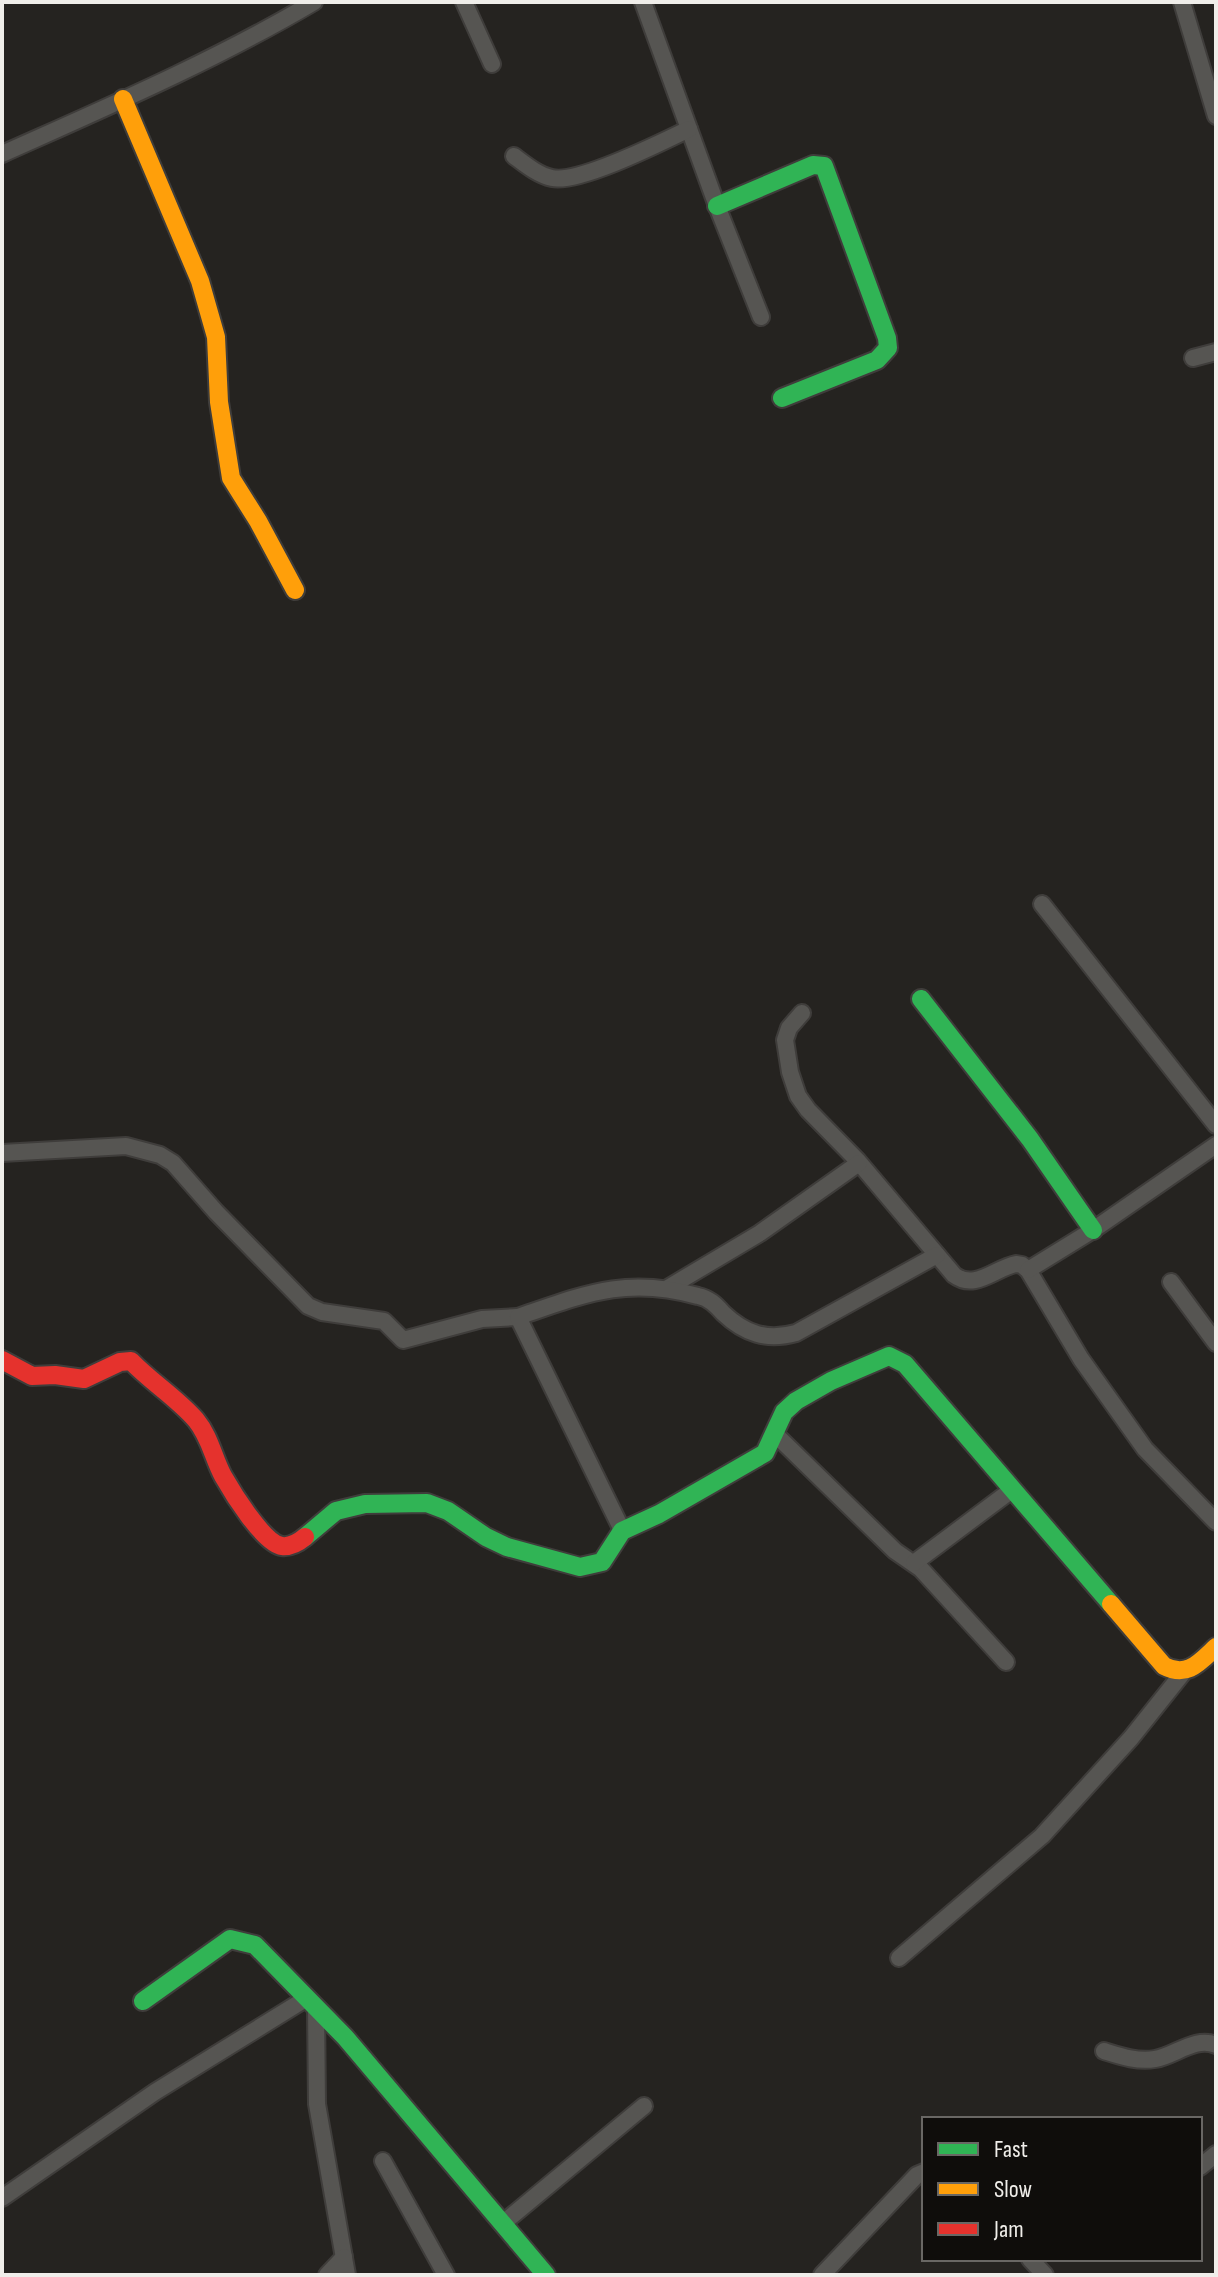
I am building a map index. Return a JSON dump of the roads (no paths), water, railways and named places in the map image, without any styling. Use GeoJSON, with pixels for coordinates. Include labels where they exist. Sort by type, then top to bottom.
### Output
{"type":"FeatureCollection","features":[{"type":"Feature","properties":{"kind":"street"},"geometry":{"type":"LineString","coordinates":[[2,154],[267,30],[314,2]]}},
{"type":"Feature","properties":{"kind":"street"},"geometry":{"type":"LineString","coordinates":[[464,2],[492,64]]}},
{"type":"Feature","properties":{"kind":"street"},"geometry":{"type":"LineString","coordinates":[[643,2],[761,317]]}},
{"type":"Feature","properties":{"kind":"street"},"geometry":{"type":"LineString","coordinates":[[1182,2],[1216,116]]}},
{"type":"Feature","properties":{"kind":"street"},"geometry":{"type":"LineString","coordinates":[[123,99],[210,311],[216,337],[219,402],[231,478],[295,590]]}},
{"type":"Feature","properties":{"kind":"street"},"geometry":{"type":"LineString","coordinates":[[514,156],[531,169],[560,179],[603,167],[689,129]]}},
{"type":"Feature","properties":{"kind":"street"},"geometry":{"type":"LineString","coordinates":[[717,206],[813,165],[824,166],[887,338],[888,348],[877,360],[782,398]]}},
{"type":"Feature","properties":{"kind":"street"},"geometry":{"type":"LineString","coordinates":[[1193,358],[1216,352]]}},
{"type":"Feature","properties":{"kind":"street"},"geometry":{"type":"LineString","coordinates":[[1042,904],[1216,1125]]}},
{"type":"Feature","properties":{"kind":"street"},"geometry":{"type":"LineString","coordinates":[[921,999],[1030,1139],[1093,1230]]}},
{"type":"Feature","properties":{"kind":"street"},"geometry":{"type":"LineString","coordinates":[[802,1013],[789,1028],[785,1040],[790,1072],[798,1096],[808,1110],[859,1163],[963,1282],[972,1282],[1016,1264],[1028,1270],[1081,1359],[1145,1449],[1216,1522]]}},
{"type":"Feature","properties":{"kind":"street"},"geometry":{"type":"LineString","coordinates":[[1028,1270],[1093,1230],[1216,1145]]}},
{"type":"Feature","properties":{"kind":"street"},"geometry":{"type":"LineString","coordinates":[[2,1153],[126,1146],[160,1155],[173,1163],[308,1306],[322,1312],[384,1321],[403,1340],[482,1319],[518,1317],[607,1288],[635,1287],[701,1296],[749,1332],[761,1337],[778,1338],[796,1333],[937,1255]]}},
{"type":"Feature","properties":{"kind":"street"},"geometry":{"type":"LineString","coordinates":[[666,1289],[760,1233],[859,1163]]}},
{"type":"Feature","properties":{"kind":"street"},"geometry":{"type":"LineString","coordinates":[[1171,1282],[1216,1343]]}},
{"type":"Feature","properties":{"kind":"street"},"geometry":{"type":"LineString","coordinates":[[518,1317],[622,1530]]}},
{"type":"Feature","properties":{"kind":"street"},"geometry":{"type":"LineString","coordinates":[[2,1360],[32,1376],[84,1379],[120,1362],[131,1361],[195,1419],[209,1439],[222,1474],[243,1507],[271,1541],[281,1546],[300,1541],[336,1511],[365,1504],[427,1503],[496,1542],[580,1567],[602,1562],[622,1530],[659,1514],[765,1453],[789,1406],[889,1356],[905,1364],[1164,1666],[1182,1674]]}},
{"type":"Feature","properties":{"kind":"street"},"geometry":{"type":"LineString","coordinates":[[775,1434],[895,1551],[914,1563],[1006,1662]]}},
{"type":"Feature","properties":{"kind":"street"},"geometry":{"type":"LineString","coordinates":[[914,1563],[1013,1489]]}},
{"type":"Feature","properties":{"kind":"street"},"geometry":{"type":"LineString","coordinates":[[899,1958],[1042,1836],[1131,1738],[1182,1674],[1191,1670],[1216,1647]]}},
{"type":"Feature","properties":{"kind":"street"},"geometry":{"type":"LineString","coordinates":[[143,2001],[230,1939],[255,1945],[345,2037],[546,2275]]}},
{"type":"Feature","properties":{"kind":"street"},"geometry":{"type":"LineString","coordinates":[[2,2198],[155,2092],[311,2003]]}},
{"type":"Feature","properties":{"kind":"street"},"geometry":{"type":"LineString","coordinates":[[311,2003],[317,2104],[347,2275]]}},
{"type":"Feature","properties":{"kind":"street"},"geometry":{"type":"LineString","coordinates":[[1104,2051],[1133,2059],[1153,2060],[1199,2043],[1216,2045]]}},
{"type":"Feature","properties":{"kind":"street"},"geometry":{"type":"LineString","coordinates":[[502,2224],[644,2106]]}},
{"type":"Feature","properties":{"kind":"street"},"geometry":{"type":"LineString","coordinates":[[383,2161],[446,2275]]}},
{"type":"Feature","properties":{"kind":"street"},"geometry":{"type":"LineString","coordinates":[[822,2275],[922,2173]]}},
{"type":"Feature","properties":{"kind":"street"},"geometry":{"type":"LineString","coordinates":[[327,2275],[344,2257]]}}]}
